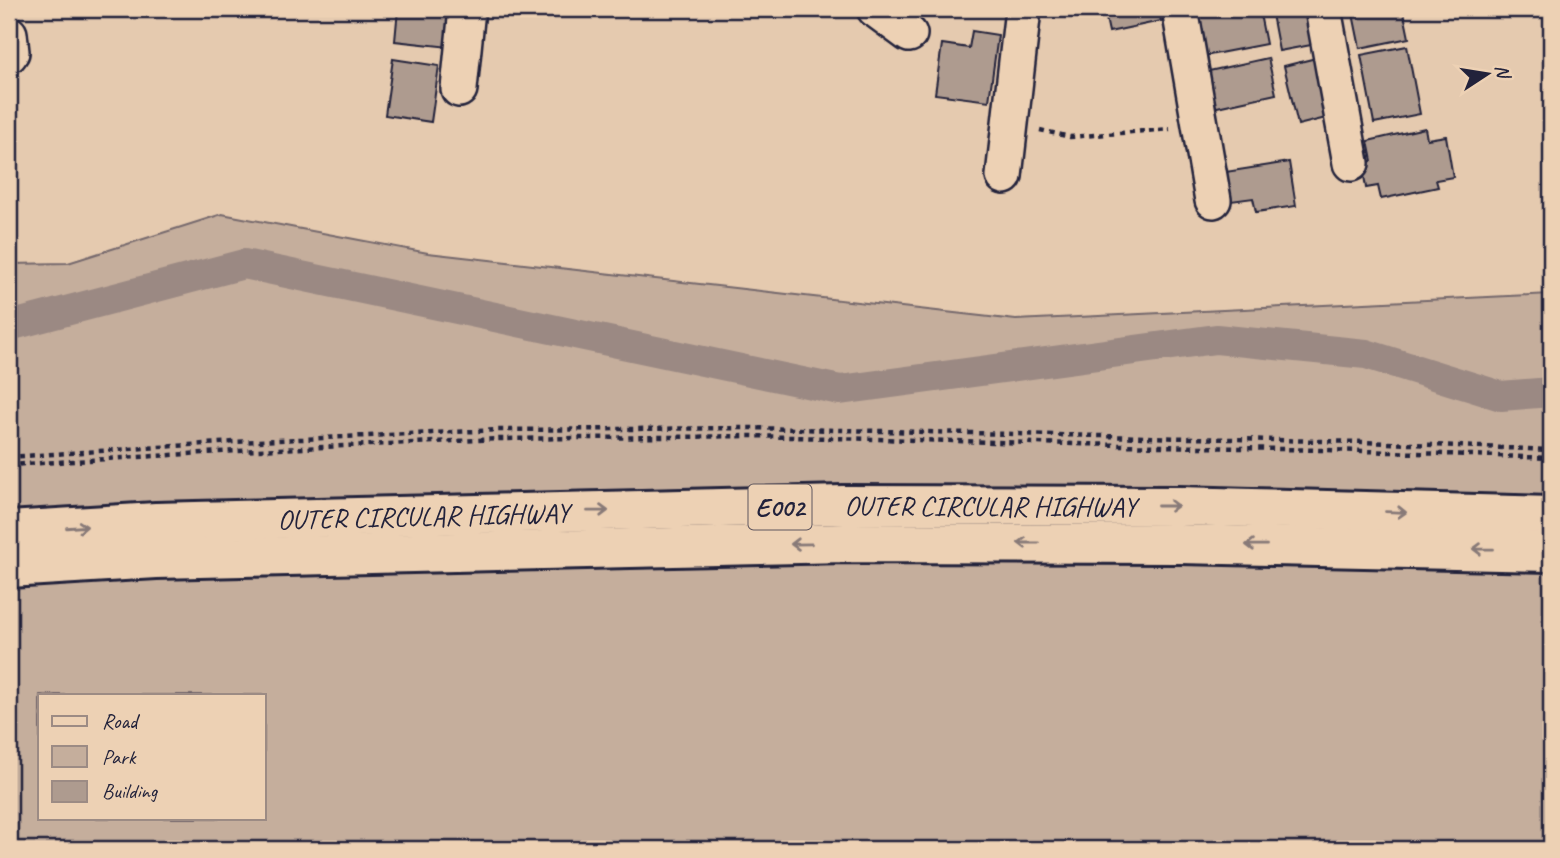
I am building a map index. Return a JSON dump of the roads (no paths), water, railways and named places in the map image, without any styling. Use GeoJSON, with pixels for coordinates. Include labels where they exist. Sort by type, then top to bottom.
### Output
{"type":"FeatureCollection","features":[{"type":"Feature","properties":{"kind":"highway","name":"OUTER CIRCULAR HIGHWAY"},"geometry":{"type":"LineString","coordinates":[[9,531],[156,522],[843,505],[1179,506],[1551,516]]}},
{"type":"Feature","properties":{"kind":"highway","name":"OUTER CIRCULAR HIGHWAY"},"geometry":{"type":"LineString","coordinates":[[9,568],[156,559],[845,543],[1180,544],[1551,552]]}},
{"type":"Feature","properties":{"kind":"street"},"geometry":{"type":"LineString","coordinates":[[459,89],[467,9]]}},
{"type":"Feature","properties":{"kind":"street"},"geometry":{"type":"LineString","coordinates":[[875,9],[909,34]]}},
{"type":"Feature","properties":{"kind":"street"},"geometry":{"type":"LineString","coordinates":[[1004,176],[1023,9]]}},
{"type":"Feature","properties":{"kind":"street"},"geometry":{"type":"LineString","coordinates":[[1180,9],[1213,200]]}},
{"type":"Feature","properties":{"kind":"street"},"geometry":{"type":"LineString","coordinates":[[1323,9],[1351,163]]}},
{"type":"Feature","properties":{"kind":"street"},"geometry":{"type":"LineString","coordinates":[[9,34],[9,55]]}},
{"type":"Feature","properties":{"kind":"waterway"},"geometry":{"type":"LineString","coordinates":[[9,326],[244,264],[840,390],[1216,339],[1366,354],[1501,396],[1551,392]]}}]}
